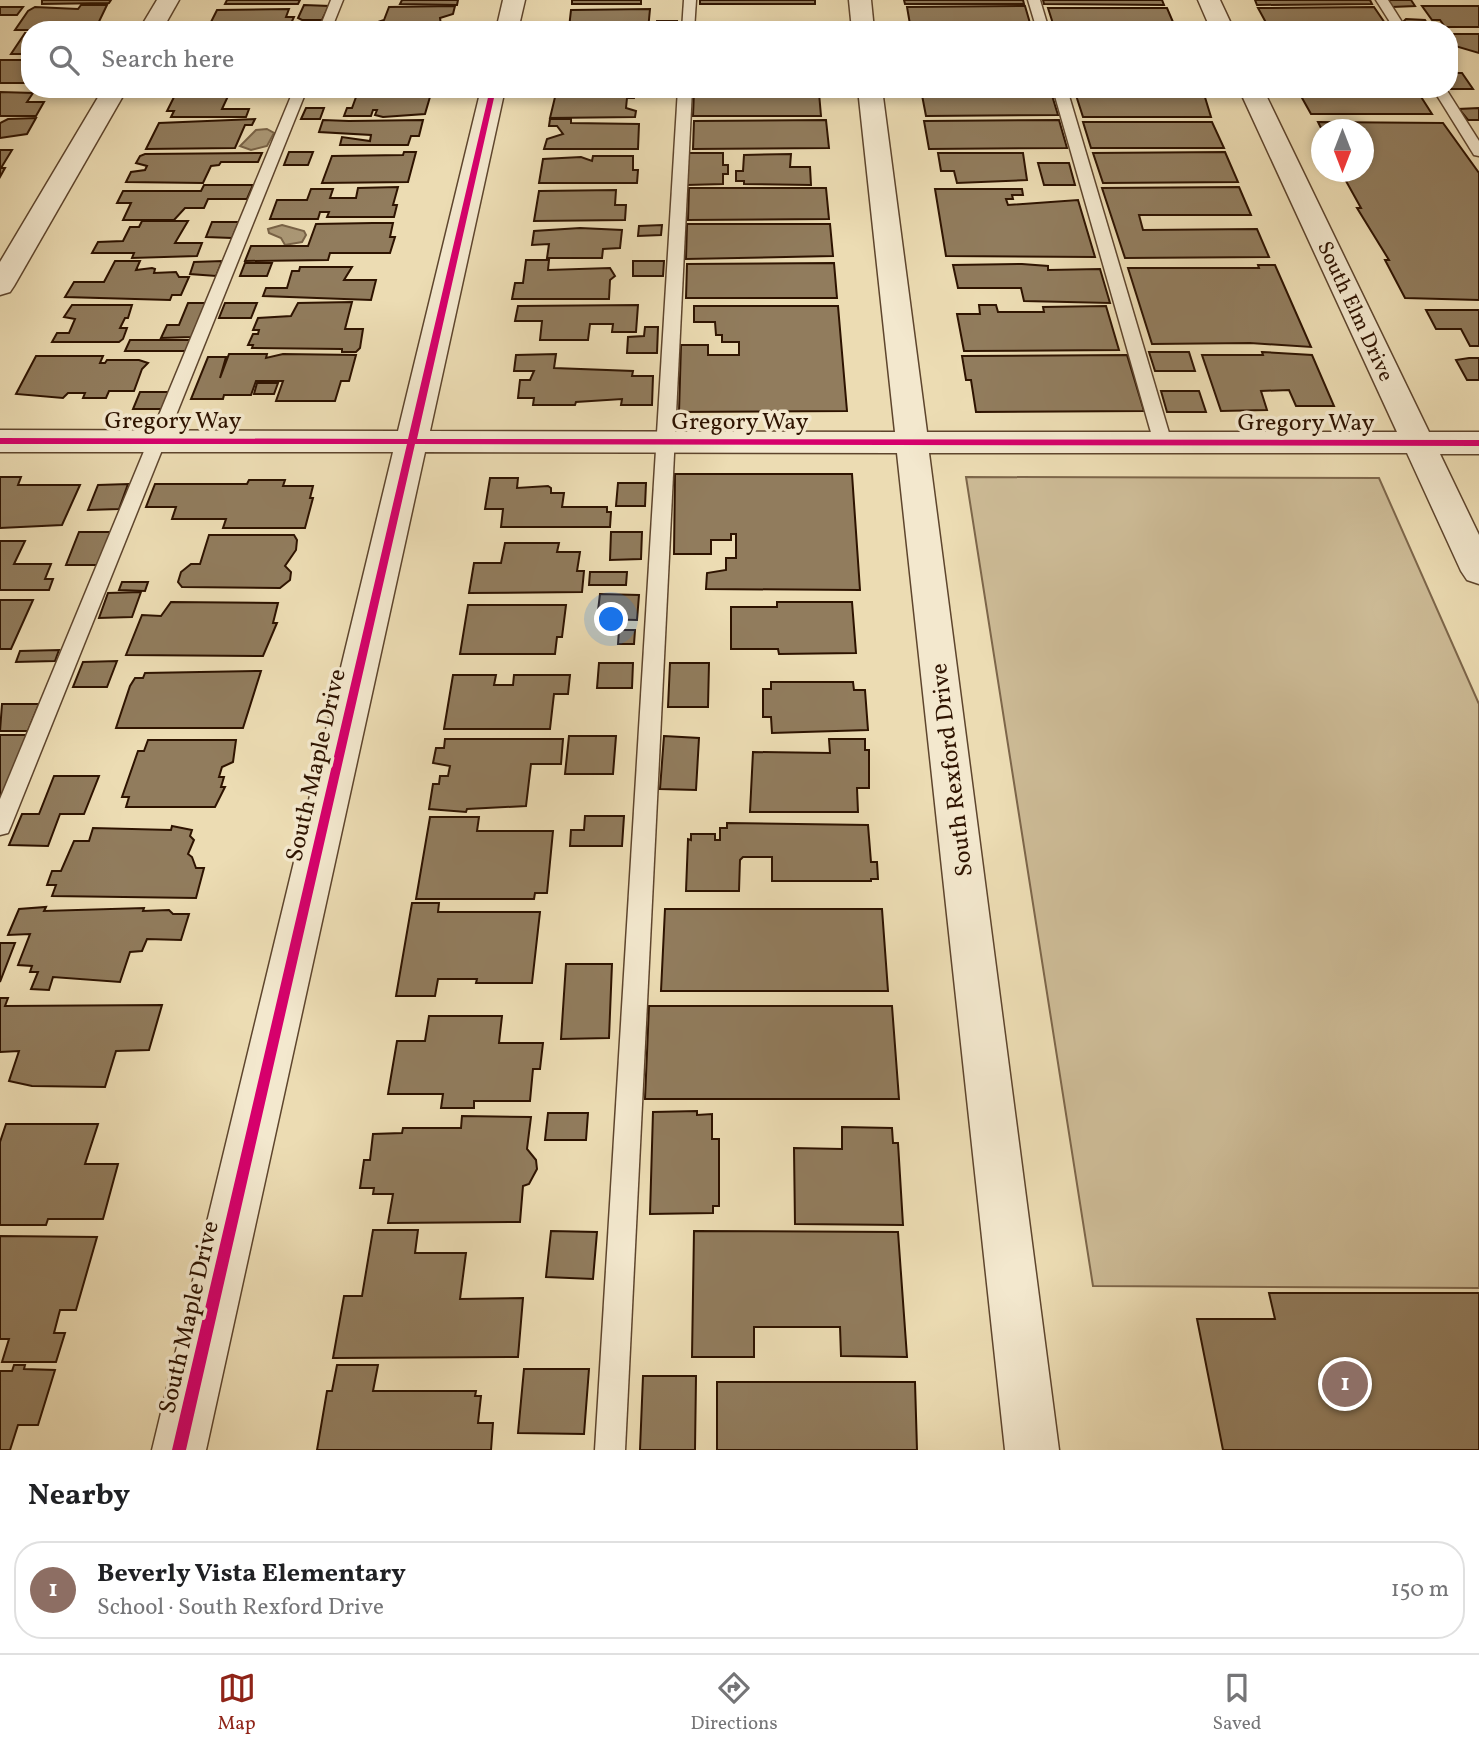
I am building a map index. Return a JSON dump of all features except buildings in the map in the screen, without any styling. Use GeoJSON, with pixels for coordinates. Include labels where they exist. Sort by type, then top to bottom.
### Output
{"type":"FeatureCollection","features":[{"type":"Feature","properties":{"kind":"street"},"geometry":{"type":"LineString","coordinates":[[155,21],[168,0]]}},
{"type":"Feature","properties":{"kind":"street"},"geometry":{"type":"LineString","coordinates":[[509,21],[514,0]]}},
{"type":"Feature","properties":{"kind":"street"},"geometry":{"type":"LineString","coordinates":[[859,0],[862,21]]}},
{"type":"Feature","properties":{"kind":"street"},"geometry":{"type":"LineString","coordinates":[[1209,0],[1219,21]]}},
{"type":"Feature","properties":{"kind":"street"},"geometry":{"type":"LineString","coordinates":[[0,286],[110,98]]}},
{"type":"Feature","properties":{"kind":"street","name":"South Maple Drive"},"geometry":{"type":"LineString","coordinates":[[179,1450],[491,98]]}},
{"type":"Feature","properties":{"kind":"street","name":"South Rexford Drive"},"geometry":{"type":"LineString","coordinates":[[871,98],[1032,1450]]}},
{"type":"Feature","properties":{"kind":"street","name":"South Elm Drive"},"geometry":{"type":"LineString","coordinates":[[1255,98],[1479,571]]}},
{"type":"Feature","properties":{"kind":"street","name":"Gregory Way"},"geometry":{"type":"LineString","coordinates":[[0,441],[1479,443]]}},
{"type":"Feature","properties":{"kind":"lane"},"geometry":{"type":"LineString","coordinates":[[329,21],[337,0]]}},
{"type":"Feature","properties":{"kind":"lane"},"geometry":{"type":"LineString","coordinates":[[689,21],[690,0]]}},
{"type":"Feature","properties":{"kind":"lane"},"geometry":{"type":"LineString","coordinates":[[1034,0],[1040,21]]}},
{"type":"Feature","properties":{"kind":"lane"},"geometry":{"type":"LineString","coordinates":[[1382,0],[1395,21]]}},
{"type":"Feature","properties":{"kind":"lane"},"geometry":{"type":"LineString","coordinates":[[0,825],[296,98]]}},
{"type":"Feature","properties":{"kind":"lane"},"geometry":{"type":"LineString","coordinates":[[610,1450],[685,98]]}},
{"type":"Feature","properties":{"kind":"lane"},"geometry":{"type":"LineString","coordinates":[[1063,98],[1163,443]]}},
{"type":"Feature","properties":{"kind":"lane"},"geometry":{"type":"LineString","coordinates":[[1445,98],[1479,152]]}},
{"type":"Feature","properties":{"kind":"shaded area"},"geometry":{"type":"Polygon","coordinates":[[[267,129],[274,133],[267,146],[251,150],[240,146],[256,130],[267,129]]]}},
{"type":"Feature","properties":{"kind":"shaded area"},"geometry":{"type":"Polygon","coordinates":[[[282,225],[304,231],[306,235],[302,242],[285,245],[281,238],[269,233],[268,229],[282,225]]]}},
{"type":"Feature","properties":{"kind":"shaded area"},"geometry":{"type":"Polygon","coordinates":[[[966,477],[1379,478],[1479,704],[1479,1288],[1093,1286],[966,477]]]}},
{"type":"Feature","properties":{"kind":"cycle path"},"geometry":{"type":"LineString","coordinates":[[179,1450],[491,98]]}},
{"type":"Feature","properties":{"kind":"cycle path"},"geometry":{"type":"LineString","coordinates":[[0,441],[1479,443]]}},
{"type":"Feature","properties":{"kind":"place","name":"Beverly Vista Elementary"},"geometry":{"type":"Point","coordinates":[1345,1384]}}]}
